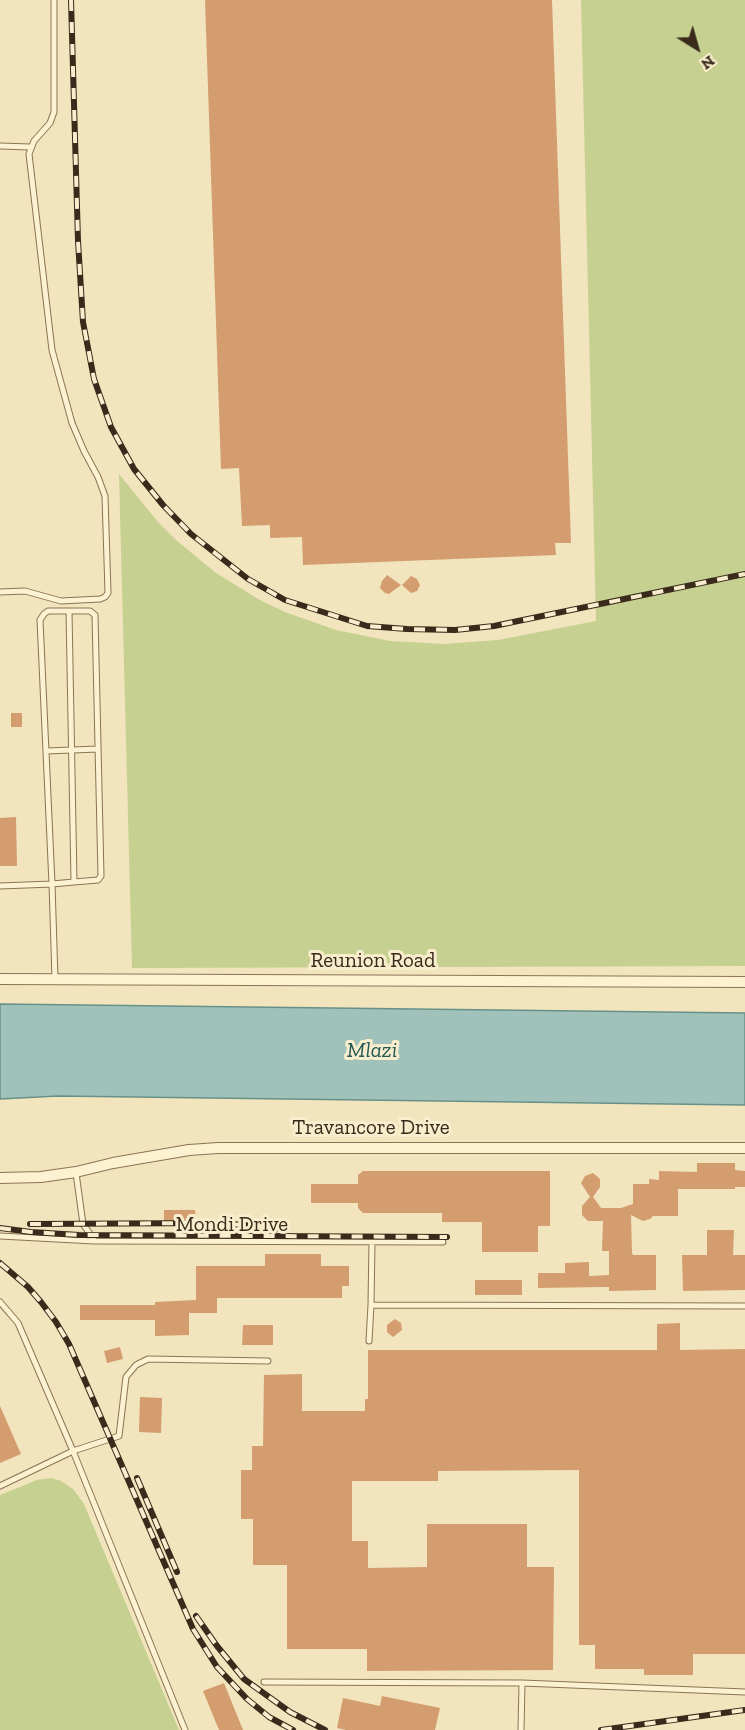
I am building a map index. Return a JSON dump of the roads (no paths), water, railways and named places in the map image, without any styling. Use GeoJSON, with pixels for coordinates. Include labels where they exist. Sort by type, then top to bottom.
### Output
{"type":"FeatureCollection","features":[{"type":"Feature","properties":{"kind":"street","name":"Reunion Road"},"geometry":{"type":"LineString","coordinates":[[0,979],[745,982]]}},
{"type":"Feature","properties":{"kind":"street","name":"Travancore Drive"},"geometry":{"type":"LineString","coordinates":[[0,1178],[41,1177],[189,1150],[218,1148],[745,1148]]}},
{"type":"Feature","properties":{"kind":"lane"},"geometry":{"type":"LineString","coordinates":[[0,592],[25,591],[61,601],[100,599],[108,593],[105,496],[101,482],[72,423],[52,350],[29,154],[30,147],[50,123],[54,112],[54,0]]}},
{"type":"Feature","properties":{"kind":"lane"},"geometry":{"type":"LineString","coordinates":[[0,146],[30,147]]}},
{"type":"Feature","properties":{"kind":"lane"},"geometry":{"type":"LineString","coordinates":[[0,885],[52,884],[98,880],[102,873],[95,615],[90,611],[48,611],[40,620],[52,884],[55,979]]}},
{"type":"Feature","properties":{"kind":"lane"},"geometry":{"type":"LineString","coordinates":[[69,611],[75,882]]}},
{"type":"Feature","properties":{"kind":"lane"},"geometry":{"type":"LineString","coordinates":[[46,751],[98,749]]}},
{"type":"Feature","properties":{"kind":"lane"},"geometry":{"type":"LineString","coordinates":[[76,1172],[83,1224],[95,1241]]}},
{"type":"Feature","properties":{"kind":"lane","name":"Mondi Drive"},"geometry":{"type":"LineString","coordinates":[[0,1236],[95,1241],[443,1242]]}},
{"type":"Feature","properties":{"kind":"lane"},"geometry":{"type":"LineString","coordinates":[[369,1341],[372,1242]]}},
{"type":"Feature","properties":{"kind":"lane"},"geometry":{"type":"LineString","coordinates":[[0,1302],[18,1323],[73,1452],[184,1730]]}},
{"type":"Feature","properties":{"kind":"lane"},"geometry":{"type":"LineString","coordinates":[[370,1305],[745,1306]]}},
{"type":"Feature","properties":{"kind":"lane"},"geometry":{"type":"LineString","coordinates":[[0,1486],[73,1452],[119,1436],[126,1377],[136,1365],[148,1359],[268,1361]]}},
{"type":"Feature","properties":{"kind":"lane"},"geometry":{"type":"LineString","coordinates":[[264,1682],[522,1683],[745,1692]]}},
{"type":"Feature","properties":{"kind":"lane"},"geometry":{"type":"LineString","coordinates":[[521,1730],[522,1683]]}},
{"type":"Feature","properties":{"kind":"water","name":"Mlazi"},"geometry":{"type":"Polygon","coordinates":[[[0,1004],[745,1013],[745,1105],[58,1096],[0,1099],[0,1004]]]}},
{"type":"Feature","properties":{"kind":"railway"},"geometry":{"type":"LineString","coordinates":[[71,0],[78,241],[83,322],[94,379],[111,427],[134,469],[163,505],[191,534],[248,579],[285,600],[367,626],[407,629],[455,630],[494,626],[745,574]]}},
{"type":"Feature","properties":{"kind":"railway"},"geometry":{"type":"LineString","coordinates":[[30,1224],[211,1223],[275,1230]]}},
{"type":"Feature","properties":{"kind":"railway"},"geometry":{"type":"LineString","coordinates":[[0,1228],[79,1235],[447,1237]]}},
{"type":"Feature","properties":{"kind":"railway"},"geometry":{"type":"LineString","coordinates":[[0,1263],[28,1287],[41,1302],[69,1344],[193,1629],[217,1667],[247,1699],[269,1717],[293,1730]]}},
{"type":"Feature","properties":{"kind":"railway"},"geometry":{"type":"LineString","coordinates":[[137,1478],[177,1572]]}},
{"type":"Feature","properties":{"kind":"railway"},"geometry":{"type":"LineString","coordinates":[[196,1616],[244,1679],[290,1712],[325,1730]]}},
{"type":"Feature","properties":{"kind":"railway"},"geometry":{"type":"LineString","coordinates":[[601,1730],[745,1710]]}}]}
